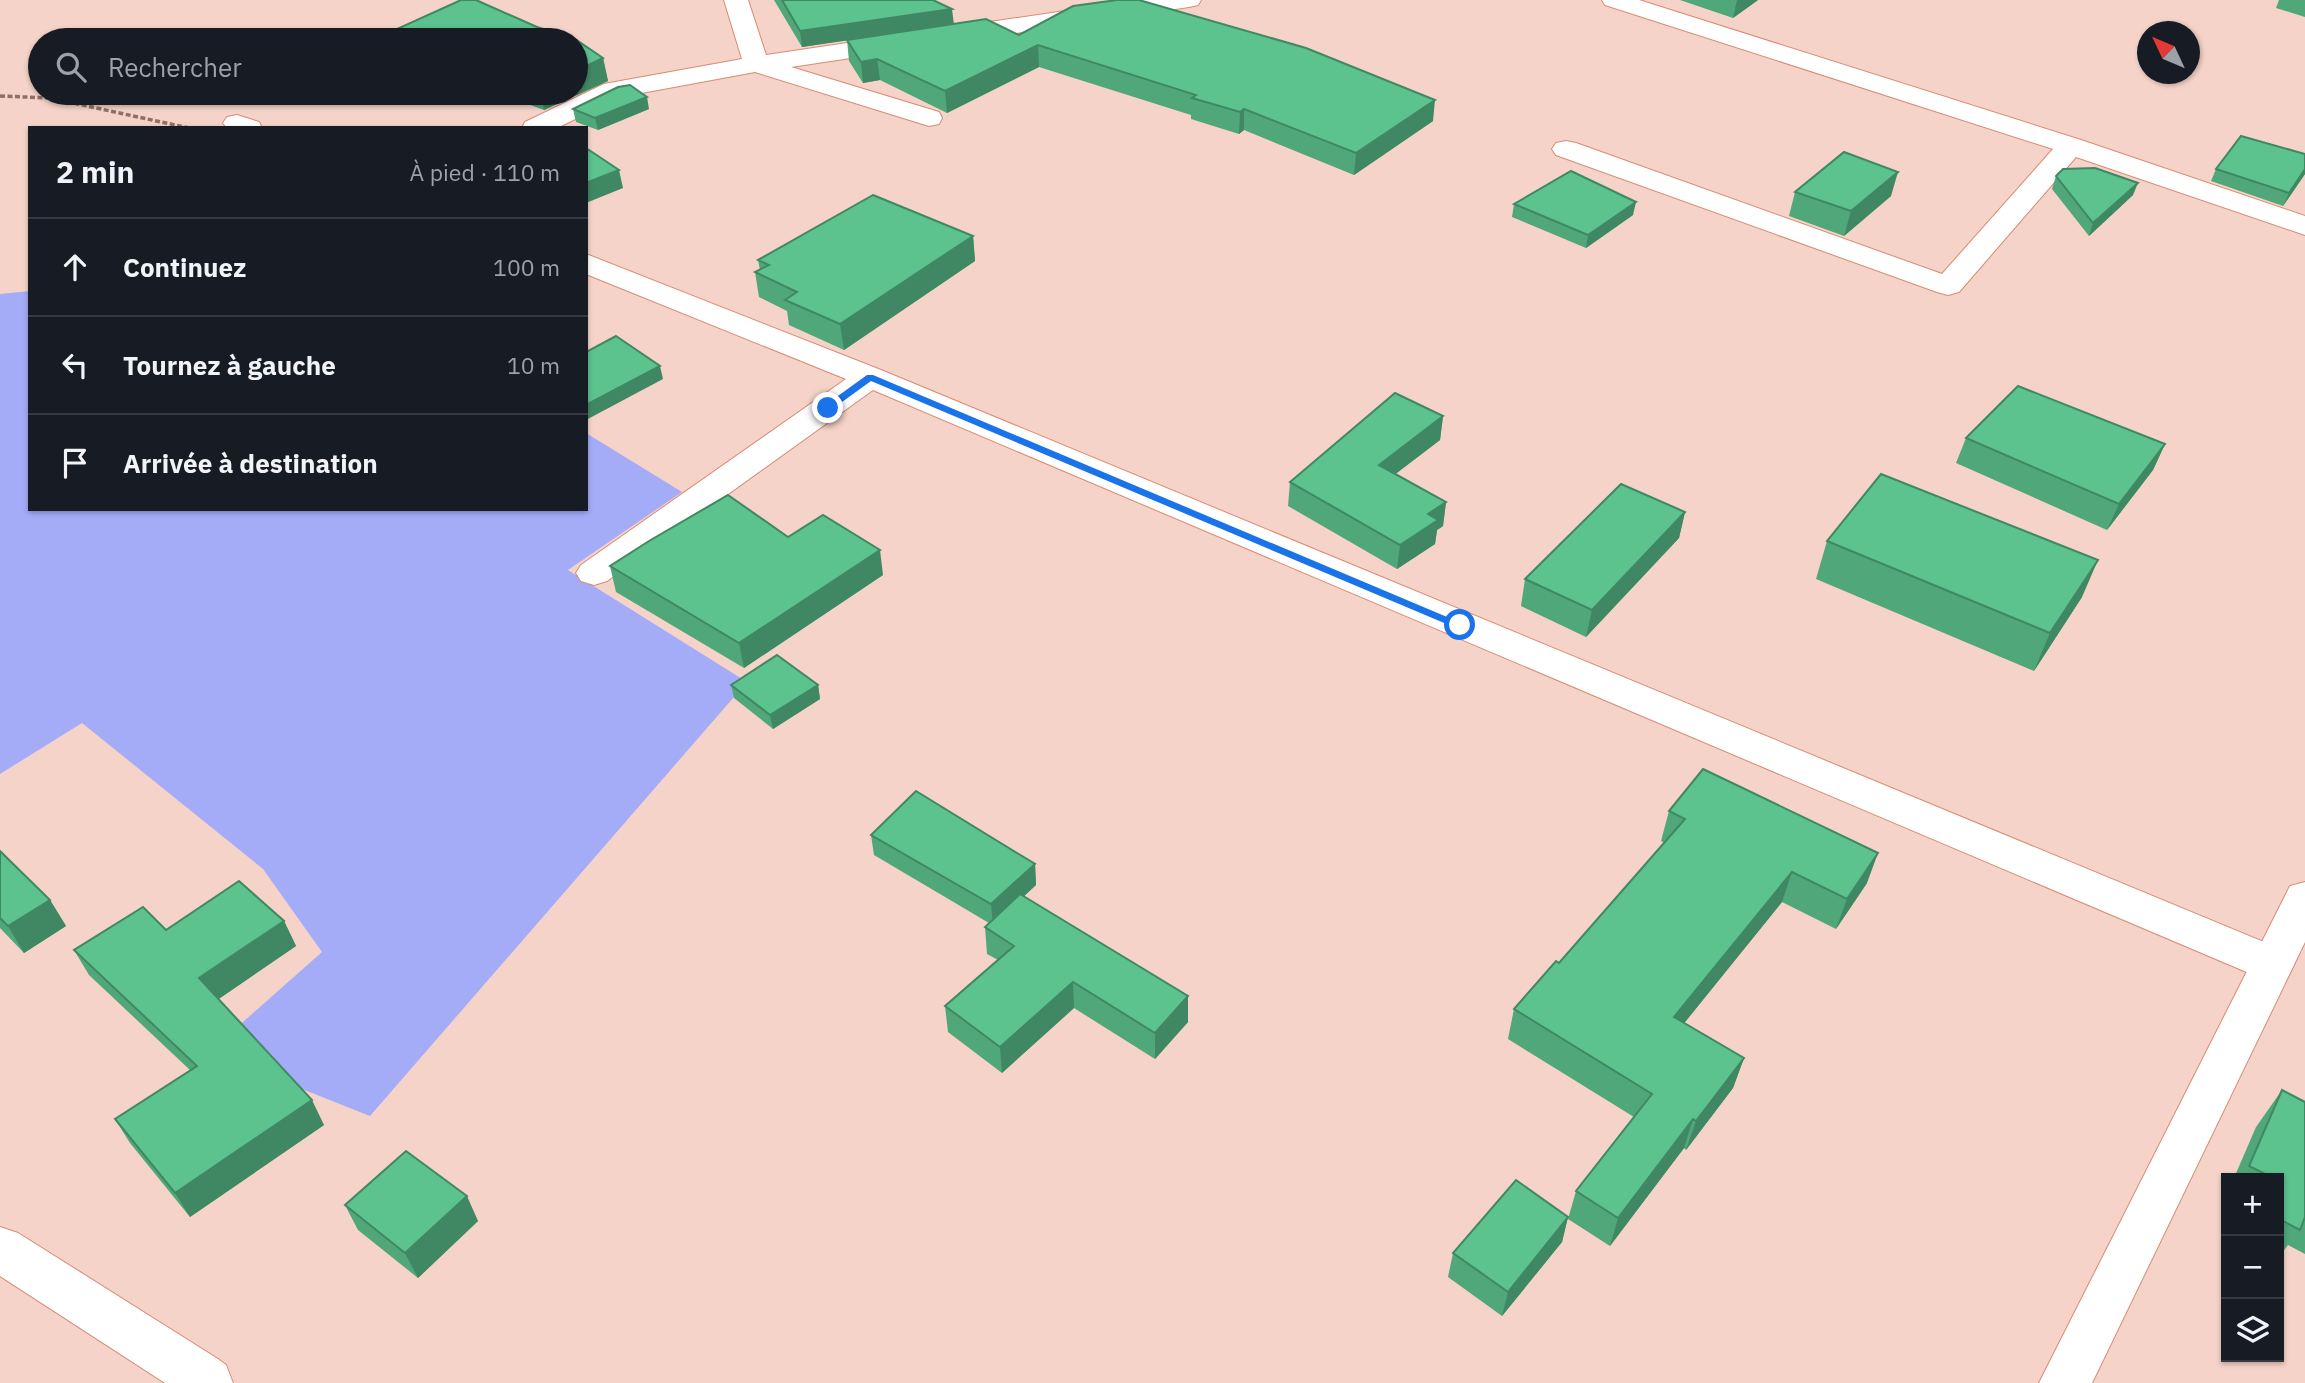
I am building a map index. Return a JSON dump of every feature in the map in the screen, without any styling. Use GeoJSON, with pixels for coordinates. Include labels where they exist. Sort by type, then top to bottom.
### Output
{"type":"FeatureCollection","features":[{"type":"Feature","properties":{"kind":"street"},"geometry":{"type":"LineString","coordinates":[[736,0],[756,64]]}},
{"type":"Feature","properties":{"kind":"street"},"geometry":{"type":"LineString","coordinates":[[1614,0],[2071,146],[2305,226]]}},
{"type":"Feature","properties":{"kind":"street"},"geometry":{"type":"LineString","coordinates":[[588,102],[613,90],[756,64],[1162,5],[1194,9]]}},
{"type":"Feature","properties":{"kind":"street"},"geometry":{"type":"LineString","coordinates":[[756,64],[929,118]]}},
{"type":"Feature","properties":{"kind":"street"},"geometry":{"type":"LineString","coordinates":[[539,126],[582,105]]}},
{"type":"Feature","properties":{"kind":"street"},"geometry":{"type":"LineString","coordinates":[[1566,149],[1948,286],[2071,146]]}},
{"type":"Feature","properties":{"kind":"street"},"geometry":{"type":"LineString","coordinates":[[588,264],[870,377],[2272,964]]}},
{"type":"Feature","properties":{"kind":"street"},"geometry":{"type":"LineString","coordinates":[[594,573],[870,377]]}},
{"type":"Feature","properties":{"kind":"street"},"geometry":{"type":"LineString","coordinates":[[2065,1383],[2305,898]]}},
{"type":"Feature","properties":{"kind":"street"},"geometry":{"type":"LineString","coordinates":[[0,1249],[207,1383]]}},
{"type":"Feature","properties":{"kind":"path"},"geometry":{"type":"LineString","coordinates":[[0,96],[28,97]]}},
{"type":"Feature","properties":{"kind":"path"},"geometry":{"type":"LineString","coordinates":[[82,105],[180,126]]}},
{"type":"Feature","properties":{"kind":"shaded area"},"geometry":{"type":"Polygon","coordinates":[[[28,291],[28,511],[588,511],[588,434],[682,492],[568,570],[747,682],[370,1116],[209,1052],[322,952],[263,869],[82,723],[0,774],[0,294],[28,291]]]}},
{"type":"Feature","properties":{"kind":"building"},"geometry":{"type":"Polygon","coordinates":[[[461,0],[476,0],[540,28],[399,28],[461,0]]]}},
{"type":"Feature","properties":{"kind":"building"},"geometry":{"type":"Polygon","coordinates":[[[782,0],[933,0],[952,9],[800,31],[782,0]]]}},
{"type":"Feature","properties":{"kind":"building"},"geometry":{"type":"Polygon","coordinates":[[[1139,0],[1306,48],[1435,100],[1356,153],[1244,109],[1240,112],[1192,98],[1196,95],[1038,45],[945,91],[877,59],[861,62],[847,40],[986,19],[1019,35],[1073,6],[1139,0]]]}},
{"type":"Feature","properties":{"kind":"building"},"geometry":{"type":"Polygon","coordinates":[[[588,48],[603,58],[588,65],[588,48]]]}},
{"type":"Feature","properties":{"kind":"building"},"geometry":{"type":"Polygon","coordinates":[[[630,85],[647,97],[595,118],[573,109],[588,105],[588,102],[618,87],[630,85]]]}},
{"type":"Feature","properties":{"kind":"building"},"geometry":{"type":"Polygon","coordinates":[[[2241,136],[2305,154],[2305,169],[2289,193],[2216,169],[2241,136]]]}},
{"type":"Feature","properties":{"kind":"building"},"geometry":{"type":"Polygon","coordinates":[[[588,149],[619,170],[588,182],[588,149]]]}},
{"type":"Feature","properties":{"kind":"building"},"geometry":{"type":"Polygon","coordinates":[[[1844,152],[1898,172],[1851,211],[1795,192],[1844,152]]]}},
{"type":"Feature","properties":{"kind":"building"},"geometry":{"type":"Polygon","coordinates":[[[2095,168],[2138,183],[2093,223],[2056,176],[2063,169],[2095,168]]]}},
{"type":"Feature","properties":{"kind":"building"},"geometry":{"type":"Polygon","coordinates":[[[1571,171],[1636,202],[1588,235],[1514,204],[1571,171]]]}},
{"type":"Feature","properties":{"kind":"building"},"geometry":{"type":"Polygon","coordinates":[[[873,195],[973,236],[840,324],[785,300],[797,292],[755,272],[769,265],[758,260],[873,195]]]}},
{"type":"Feature","properties":{"kind":"building"},"geometry":{"type":"Polygon","coordinates":[[[616,336],[660,366],[588,404],[588,351],[616,336]]]}},
{"type":"Feature","properties":{"kind":"building"},"geometry":{"type":"Polygon","coordinates":[[[2018,386],[2165,444],[2119,504],[1966,438],[2018,386]]]}},
{"type":"Feature","properties":{"kind":"building"},"geometry":{"type":"Polygon","coordinates":[[[1395,393],[1443,416],[1379,465],[1446,502],[1428,514],[1438,520],[1400,545],[1290,482],[1395,393]]]}},
{"type":"Feature","properties":{"kind":"building"},"geometry":{"type":"Polygon","coordinates":[[[1881,474],[2098,560],[2050,633],[1827,541],[1881,474]]]}},
{"type":"Feature","properties":{"kind":"building"},"geometry":{"type":"Polygon","coordinates":[[[1621,484],[1685,512],[1592,610],[1525,579],[1621,484]]]}},
{"type":"Feature","properties":{"kind":"building"},"geometry":{"type":"Polygon","coordinates":[[[728,495],[788,537],[823,515],[880,550],[739,643],[610,566],[728,495]]]}},
{"type":"Feature","properties":{"kind":"building"},"geometry":{"type":"Polygon","coordinates":[[[777,655],[818,685],[770,715],[731,685],[777,655]]]}},
{"type":"Feature","properties":{"kind":"building"},"geometry":{"type":"Polygon","coordinates":[[[1703,769],[1878,853],[1847,899],[1792,872],[1674,1017],[1744,1058],[1696,1121],[1693,1119],[1618,1218],[1576,1191],[1652,1094],[1514,1009],[1556,961],[1559,963],[1685,819],[1669,811],[1703,769]]]}},
{"type":"Feature","properties":{"kind":"building"},"geometry":{"type":"Polygon","coordinates":[[[916,791],[1035,864],[991,904],[871,835],[916,791]]]}},
{"type":"Feature","properties":{"kind":"building"},"geometry":{"type":"Polygon","coordinates":[[[0,851],[50,900],[8,926],[0,918],[0,851]]]}},
{"type":"Feature","properties":{"kind":"building"},"geometry":{"type":"Polygon","coordinates":[[[239,881],[284,921],[199,978],[312,1100],[175,1193],[115,1119],[197,1066],[74,950],[143,907],[166,930],[239,881]]]}},
{"type":"Feature","properties":{"kind":"building"},"geometry":{"type":"Polygon","coordinates":[[[1020,894],[1188,996],[1155,1033],[1073,982],[1000,1047],[945,1006],[1014,946],[985,927],[1020,894]]]}},
{"type":"Feature","properties":{"kind":"building"},"geometry":{"type":"Polygon","coordinates":[[[2282,1090],[2305,1102],[2305,1217],[2300,1230],[2284,1222],[2284,1173],[2263,1173],[2249,1166],[2282,1090]]]}},
{"type":"Feature","properties":{"kind":"building"},"geometry":{"type":"Polygon","coordinates":[[[406,1151],[467,1196],[405,1253],[345,1205],[406,1151]]]}},
{"type":"Feature","properties":{"kind":"building"},"geometry":{"type":"Polygon","coordinates":[[[1516,1180],[1568,1217],[1508,1292],[1453,1253],[1516,1180]]]}},
{"type":"Feature","properties":{"kind":"route"},"geometry":{"type":"LineString","coordinates":[[828,408],[870,377],[1460,625]]}}]}
